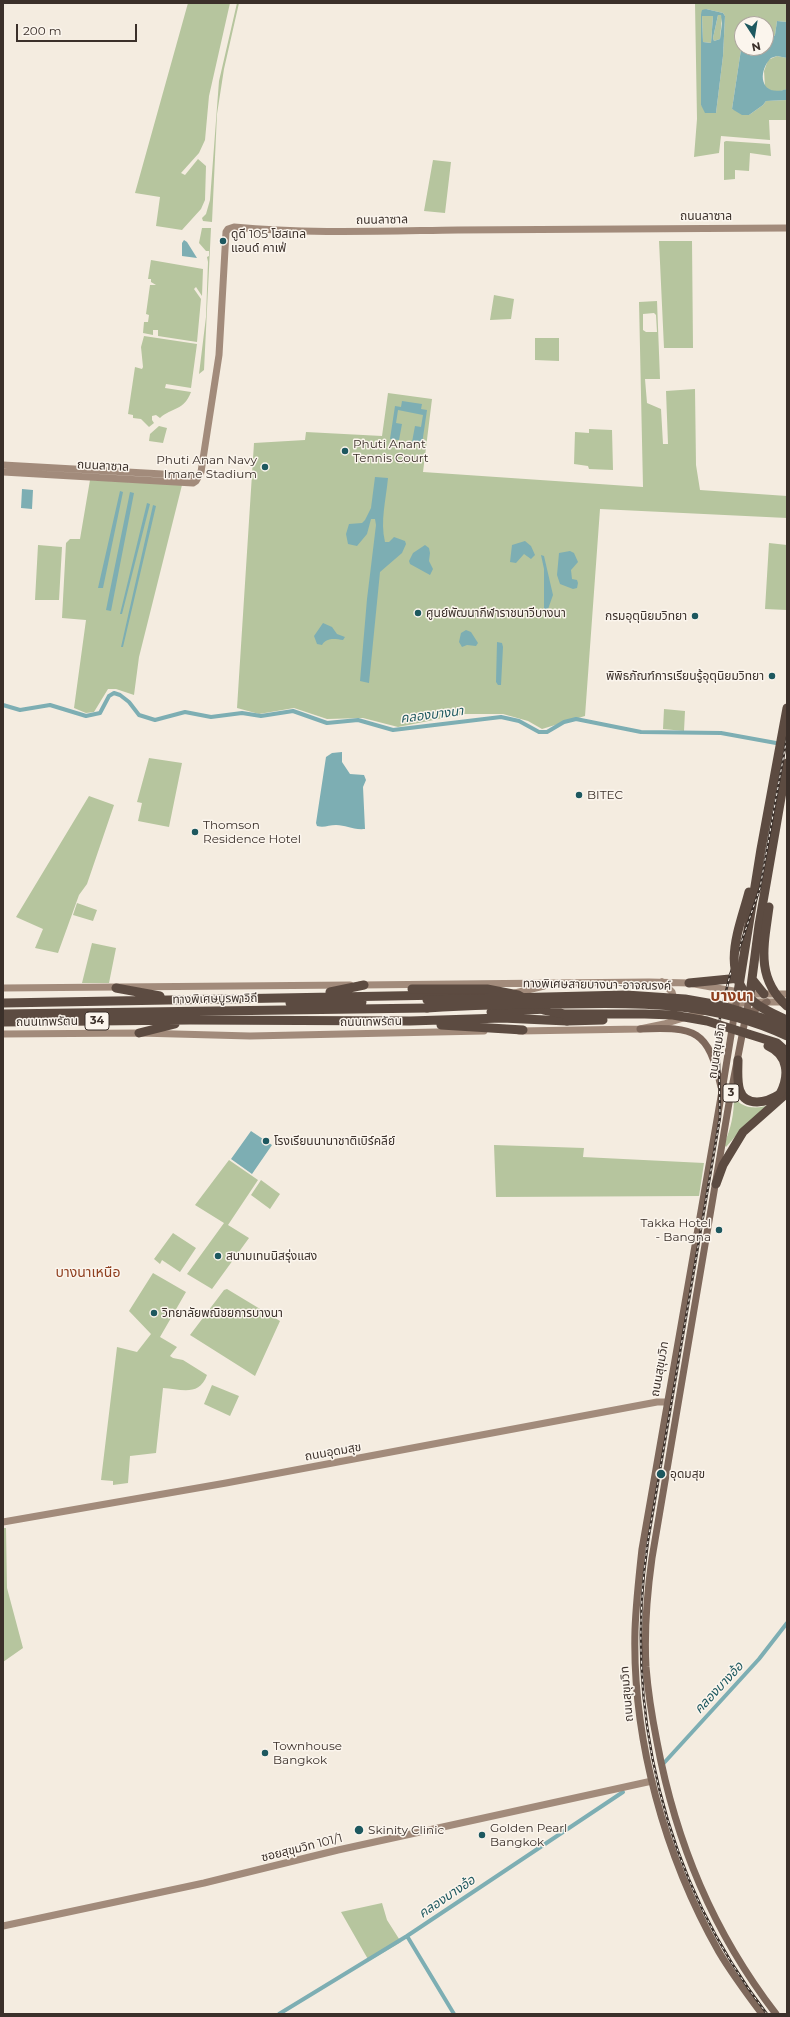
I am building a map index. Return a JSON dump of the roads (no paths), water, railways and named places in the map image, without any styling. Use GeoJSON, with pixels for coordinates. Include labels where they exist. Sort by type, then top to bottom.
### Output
{"type":"FeatureCollection","features":[{"type":"Feature","properties":{"kind":"highway","name":"ถนนสุขุมวิท"},"geometry":{"type":"LineString","coordinates":[[738,992],[761,849],[787,708]]}},
{"type":"Feature","properties":{"kind":"highway","name":"ถนนสุขุมวิท"},"geometry":{"type":"LineString","coordinates":[[750,998],[759,925],[787,763]]}},
{"type":"Feature","properties":{"kind":"highway"},"geometry":{"type":"LineString","coordinates":[[761,849],[735,944],[734,961],[736,978],[741,988],[754,1003],[787,1020]]}},
{"type":"Feature","properties":{"kind":"highway"},"geometry":{"type":"LineString","coordinates":[[770,866],[769,907],[764,941],[766,972],[773,991],[785,1003]]}},
{"type":"Feature","properties":{"kind":"highway"},"geometry":{"type":"LineString","coordinates":[[689,983],[740,978]]}},
{"type":"Feature","properties":{"kind":"highway"},"geometry":{"type":"LineString","coordinates":[[752,979],[766,998]]}},
{"type":"Feature","properties":{"kind":"highway"},"geometry":{"type":"LineString","coordinates":[[307,997],[364,985]]}},
{"type":"Feature","properties":{"kind":"highway"},"geometry":{"type":"LineString","coordinates":[[116,988],[176,999]]}},
{"type":"Feature","properties":{"kind":"highway"},"geometry":{"type":"LineString","coordinates":[[340,990],[487,989],[518,995],[544,1010],[564,1014],[673,1015],[700,1020],[754,1034],[776,1043],[787,1052]]}},
{"type":"Feature","properties":{"kind":"highway"},"geometry":{"type":"LineString","coordinates":[[307,997],[626,992],[686,996],[719,1002],[760,1014],[787,1026]]}},
{"type":"Feature","properties":{"kind":"highway","name":"ทางพิเศษสายบางนา-อาจณรงค์"},"geometry":{"type":"LineString","coordinates":[[427,1004],[626,995],[685,999],[726,1007],[759,1017],[787,1029]]}},
{"type":"Feature","properties":{"kind":"highway","name":"ถนนเทพรัตน"},"geometry":{"type":"LineString","coordinates":[[3,1003],[307,997]]}},
{"type":"Feature","properties":{"kind":"highway","name":"ทางพิเศษบูรพาวิถี"},"geometry":{"type":"LineString","coordinates":[[3,1007],[339,1003],[427,1004]]}},
{"type":"Feature","properties":{"kind":"highway","name":"ทางพิเศษสายบางนา-อาจณรงค์"},"geometry":{"type":"LineString","coordinates":[[427,1004],[652,1003],[684,1006],[717,1012],[758,1024],[787,1037]]}},
{"type":"Feature","properties":{"kind":"highway","name":"ทางพิเศษบูรพาวิถี"},"geometry":{"type":"LineString","coordinates":[[3,1014],[427,1004]]}},
{"type":"Feature","properties":{"kind":"highway"},"geometry":{"type":"LineString","coordinates":[[370,1019],[625,1006],[683,1010],[717,1016],[787,1037]]}},
{"type":"Feature","properties":{"kind":"highway"},"geometry":{"type":"LineString","coordinates":[[410,1021],[502,1018],[567,1021],[664,1019],[700,1025],[738,1034],[778,1051],[786,1065],[787,1076],[783,1093],[777,1104],[748,1126],[737,1139],[723,1165],[715,1188]]}},
{"type":"Feature","properties":{"kind":"highway"},"geometry":{"type":"LineString","coordinates":[[370,1019],[524,1030]]}},
{"type":"Feature","properties":{"kind":"highway","name":"ถนนเทพรัตน"},"geometry":{"type":"LineString","coordinates":[[3,1022],[370,1019]]}},
{"type":"Feature","properties":{"kind":"highway"},"geometry":{"type":"LineString","coordinates":[[139,1033],[190,1020]]}},
{"type":"Feature","properties":{"kind":"highway"},"geometry":{"type":"LineString","coordinates":[[738,1060],[738,1083],[740,1093],[744,1099],[752,1102],[762,1102],[771,1100],[783,1093]]}},
{"type":"Feature","properties":{"kind":"highway"},"geometry":{"type":"LineString","coordinates":[[732,1150],[752,1130],[787,1103]]}},
{"type":"Feature","properties":{"kind":"main road","name":"ถนนลาซาล"},"geometry":{"type":"LineString","coordinates":[[160,477],[193,483],[196,481],[201,472],[219,355],[226,232],[228,229],[234,227],[278,231],[329,232],[606,227],[787,228]]}},
{"type":"Feature","properties":{"kind":"main road","name":"ถนนลาซาล"},"geometry":{"type":"LineString","coordinates":[[3,465],[39,470],[160,477],[198,476]]}},
{"type":"Feature","properties":{"kind":"main road","name":"ถนนลาซาล"},"geometry":{"type":"LineString","coordinates":[[3,472],[39,470]]}},
{"type":"Feature","properties":{"kind":"main road"},"geometry":{"type":"LineString","coordinates":[[662,982],[672,992],[675,1001],[673,1016],[664,1024]]}},
{"type":"Feature","properties":{"kind":"main road"},"geometry":{"type":"LineString","coordinates":[[3,990],[662,982],[689,983],[738,992],[750,998],[766,998],[784,994]]}},
{"type":"Feature","properties":{"kind":"main road"},"geometry":{"type":"LineString","coordinates":[[515,993],[556,983]]}},
{"type":"Feature","properties":{"kind":"main road","name":"ถนนสุขุมวิท"},"geometry":{"type":"LineString","coordinates":[[738,992],[688,1285],[666,1402],[642,1549],[635,1630],[639,1710],[652,1780],[663,1821],[679,1866],[719,1951],[762,2014]]}},
{"type":"Feature","properties":{"kind":"main road","name":"ถนนสุขุมวิท"},"geometry":{"type":"LineString","coordinates":[[750,998],[677,1405],[652,1558],[646,1621],[646,1666],[648,1692],[664,1778],[678,1830],[687,1856],[714,1914],[744,1970],[776,2014]]}},
{"type":"Feature","properties":{"kind":"main road","name":"ถนนเทพรัตน"},"geometry":{"type":"LineString","coordinates":[[4,1034],[139,1033],[250,1036],[640,1028],[664,1024],[710,1010],[737,1004],[750,998]]}},
{"type":"Feature","properties":{"kind":"main road"},"geometry":{"type":"LineString","coordinates":[[766,998],[785,1003]]}},
{"type":"Feature","properties":{"kind":"main road"},"geometry":{"type":"LineString","coordinates":[[747,1016],[766,998]]}},
{"type":"Feature","properties":{"kind":"main road"},"geometry":{"type":"LineString","coordinates":[[640,1028],[672,1028],[687,1030],[699,1036],[709,1047],[716,1065],[722,1091]]}},
{"type":"Feature","properties":{"kind":"main road"},"geometry":{"type":"LineString","coordinates":[[688,1285],[698,1286]]}},
{"type":"Feature","properties":{"kind":"main road","name":"ถนนอุดมสุข"},"geometry":{"type":"LineString","coordinates":[[3,1522],[226,1483],[618,1409],[657,1402],[666,1402]]}},
{"type":"Feature","properties":{"kind":"main road"},"geometry":{"type":"LineString","coordinates":[[666,1402],[677,1405]]}},
{"type":"Feature","properties":{"kind":"main road"},"geometry":{"type":"LineString","coordinates":[[652,1780],[664,1778]]}},
{"type":"Feature","properties":{"kind":"main road","name":"ซอยสุขุมวิท 101/1"},"geometry":{"type":"LineString","coordinates":[[3,1926],[204,1883],[318,1855],[652,1780]]}},
{"type":"Feature","properties":{"kind":"main road"},"geometry":{"type":"LineString","coordinates":[[719,1951],[732,1947]]}},
{"type":"Feature","properties":{"kind":"water"},"geometry":{"type":"Polygon","coordinates":[[[706,9],[723,13],[725,16],[723,56],[716,113],[705,113],[701,105],[702,10],[706,9]],[[718,15],[713,38],[714,41],[720,39],[722,23],[721,15],[718,15]],[[702,16],[703,42],[711,43],[713,16],[702,16]]]}},
{"type":"Feature","properties":{"kind":"water"},"geometry":{"type":"Polygon","coordinates":[[[777,21],[787,22],[787,58],[777,56],[771,58],[764,70],[764,82],[766,87],[771,90],[778,91],[787,89],[787,100],[766,101],[749,115],[742,115],[732,109],[740,56],[774,56],[777,21]]]}},
{"type":"Feature","properties":{"kind":"water"},"geometry":{"type":"Polygon","coordinates":[[[184,240],[187,242],[197,258],[182,256],[182,243],[184,240]]]}},
{"type":"Feature","properties":{"kind":"water"},"geometry":{"type":"Polygon","coordinates":[[[402,401],[422,404],[421,409],[427,410],[422,444],[412,442],[415,426],[421,427],[423,415],[398,410],[396,423],[402,424],[399,440],[390,439],[395,406],[401,407],[402,401]]]}},
{"type":"Feature","properties":{"kind":"water"},"geometry":{"type":"Polygon","coordinates":[[[375,477],[388,478],[383,518],[385,542],[389,542],[394,537],[405,541],[406,544],[402,553],[380,572],[369,683],[360,681],[367,599],[376,525],[375,519],[371,519],[367,534],[357,546],[348,544],[346,534],[349,524],[362,523],[365,520],[371,508],[375,477]]]}},
{"type":"Feature","properties":{"kind":"water"},"geometry":{"type":"Polygon","coordinates":[[[22,489],[33,490],[32,509],[21,508],[22,489]]]}},
{"type":"Feature","properties":{"kind":"water"},"geometry":{"type":"Polygon","coordinates":[[[120,491],[123,492],[103,588],[98,588],[120,491]]]}},
{"type":"Feature","properties":{"kind":"water"},"geometry":{"type":"Polygon","coordinates":[[[130,492],[134,493],[111,611],[106,610],[130,492]]]}},
{"type":"Feature","properties":{"kind":"water"},"geometry":{"type":"Polygon","coordinates":[[[147,503],[150,504],[122,614],[120,614],[147,503]]]}},
{"type":"Feature","properties":{"kind":"water"},"geometry":{"type":"Polygon","coordinates":[[[153,505],[156,506],[123,647],[121,647],[153,505]]]}},
{"type":"Feature","properties":{"kind":"water"},"geometry":{"type":"Polygon","coordinates":[[[525,541],[531,546],[535,555],[531,559],[524,554],[516,563],[510,562],[512,545],[525,541]]]}},
{"type":"Feature","properties":{"kind":"water"},"geometry":{"type":"Polygon","coordinates":[[[425,545],[429,548],[429,561],[433,569],[430,575],[410,564],[409,561],[413,553],[425,545]]]}},
{"type":"Feature","properties":{"kind":"water"},"geometry":{"type":"Polygon","coordinates":[[[570,551],[574,553],[578,562],[571,570],[572,579],[577,580],[578,583],[577,588],[573,589],[560,584],[557,575],[559,553],[570,551]]]}},
{"type":"Feature","properties":{"kind":"water"},"geometry":{"type":"Polygon","coordinates":[[[541,555],[544,556],[553,595],[547,612],[544,612],[544,569],[541,555]]]}},
{"type":"Feature","properties":{"kind":"water"},"geometry":{"type":"Polygon","coordinates":[[[323,623],[332,627],[337,634],[345,637],[343,640],[331,639],[324,642],[322,645],[317,644],[314,636],[323,623]]]}},
{"type":"Feature","properties":{"kind":"water"},"geometry":{"type":"Polygon","coordinates":[[[466,630],[471,632],[478,643],[476,646],[467,645],[462,647],[459,642],[461,633],[466,630]]]}},
{"type":"Feature","properties":{"kind":"water"},"geometry":{"type":"Polygon","coordinates":[[[497,642],[502,643],[503,647],[501,685],[498,685],[496,682],[497,642]]]}},
{"type":"Feature","properties":{"kind":"water"},"geometry":{"type":"Polygon","coordinates":[[[342,752],[342,762],[350,774],[364,775],[366,780],[363,787],[365,829],[356,829],[336,825],[320,827],[317,826],[316,823],[326,757],[332,753],[342,752]]]}},
{"type":"Feature","properties":{"kind":"water"},"geometry":{"type":"Polygon","coordinates":[[[251,1131],[272,1145],[252,1174],[231,1159],[251,1131]]]}},
{"type":"Feature","properties":{"kind":"waterway","name":"คลองบางนา"},"geometry":{"type":"LineString","coordinates":[[3,705],[20,710],[50,705],[86,716],[100,713],[109,696],[114,693],[120,695],[129,702],[139,715],[155,720],[185,712],[211,717],[242,713],[261,716],[293,711],[327,723],[358,720],[393,730],[501,717],[519,721],[539,732],[547,732],[564,722],[576,719],[641,732],[721,733],[787,745]]}},
{"type":"Feature","properties":{"kind":"waterway","name":"คลองบางอ้อ"},"geometry":{"type":"LineString","coordinates":[[663,1764],[759,1659],[787,1623]]}},
{"type":"Feature","properties":{"kind":"waterway","name":"คลองบางอ้อ"},"geometry":{"type":"LineString","coordinates":[[279,2014],[407,1936],[623,1792]]}},
{"type":"Feature","properties":{"kind":"waterway"},"geometry":{"type":"LineString","coordinates":[[407,1936],[454,2014]]}},
{"type":"Feature","properties":{"kind":"railway"},"geometry":{"type":"LineString","coordinates":[[767,2014],[731,1962],[701,1907],[677,1849],[660,1790],[648,1729],[642,1667],[642,1604],[648,1541],[720,1117],[720,1015],[730,975],[760,888],[787,737]]}},
{"type":"Feature","properties":{"kind":"place","name":"ดูดี 105 โฮสเทล แอนด์ คาเฟ่"},"geometry":{"type":"Point","coordinates":[223,241]}},
{"type":"Feature","properties":{"kind":"place","name":"Phuti Anant Tennis Court"},"geometry":{"type":"Point","coordinates":[345,451]}},
{"type":"Feature","properties":{"kind":"place","name":"Phuti Anan Navy Imane Stadium"},"geometry":{"type":"Point","coordinates":[265,467]}},
{"type":"Feature","properties":{"kind":"place","name":"ศูนย์พัฒนากีฬาราชนาวีบางนา"},"geometry":{"type":"Point","coordinates":[418,613]}},
{"type":"Feature","properties":{"kind":"place","name":"กรมอุตุนิยมวิทยา"},"geometry":{"type":"Point","coordinates":[695,616]}},
{"type":"Feature","properties":{"kind":"place","name":"พิพิธภัณฑ์การเรียนรู้อุตุนิยมวิทยา"},"geometry":{"type":"Point","coordinates":[772,676]}},
{"type":"Feature","properties":{"kind":"place","name":"BITEC"},"geometry":{"type":"Point","coordinates":[579,795]}},
{"type":"Feature","properties":{"kind":"place","name":"Thomson Residence Hotel"},"geometry":{"type":"Point","coordinates":[195,832]}},
{"type":"Feature","properties":{"kind":"place","name":"โรงเรียนนานาชาติเบิร์คลีย์"},"geometry":{"type":"Point","coordinates":[266,1141]}},
{"type":"Feature","properties":{"kind":"place","name":"Takka Hotel - Bangna"},"geometry":{"type":"Point","coordinates":[719,1230]}},
{"type":"Feature","properties":{"kind":"place","name":"สนามเทนนิสรุ่งแสง"},"geometry":{"type":"Point","coordinates":[218,1256]}},
{"type":"Feature","properties":{"kind":"place","name":"วิทยาลัยพณิชยการบางนา"},"geometry":{"type":"Point","coordinates":[154,1313]}},
{"type":"Feature","properties":{"kind":"place","name":"อุดมสุข"},"geometry":{"type":"Point","coordinates":[661,1474]}},
{"type":"Feature","properties":{"kind":"place","name":"Townhouse Bangkok"},"geometry":{"type":"Point","coordinates":[265,1753]}},
{"type":"Feature","properties":{"kind":"place","name":"Skinity Clinic"},"geometry":{"type":"Point","coordinates":[359,1830]}},
{"type":"Feature","properties":{"kind":"place","name":"Golden Pearl Bangkok"},"geometry":{"type":"Point","coordinates":[482,1835]}},
{"type":"Feature","properties":{"kind":"district","name":"บางนา"},"geometry":{"type":"Point","coordinates":[732,996]}},
{"type":"Feature","properties":{"kind":"district","name":"บางนาเหนือ"},"geometry":{"type":"Point","coordinates":[88,1273]}}]}
